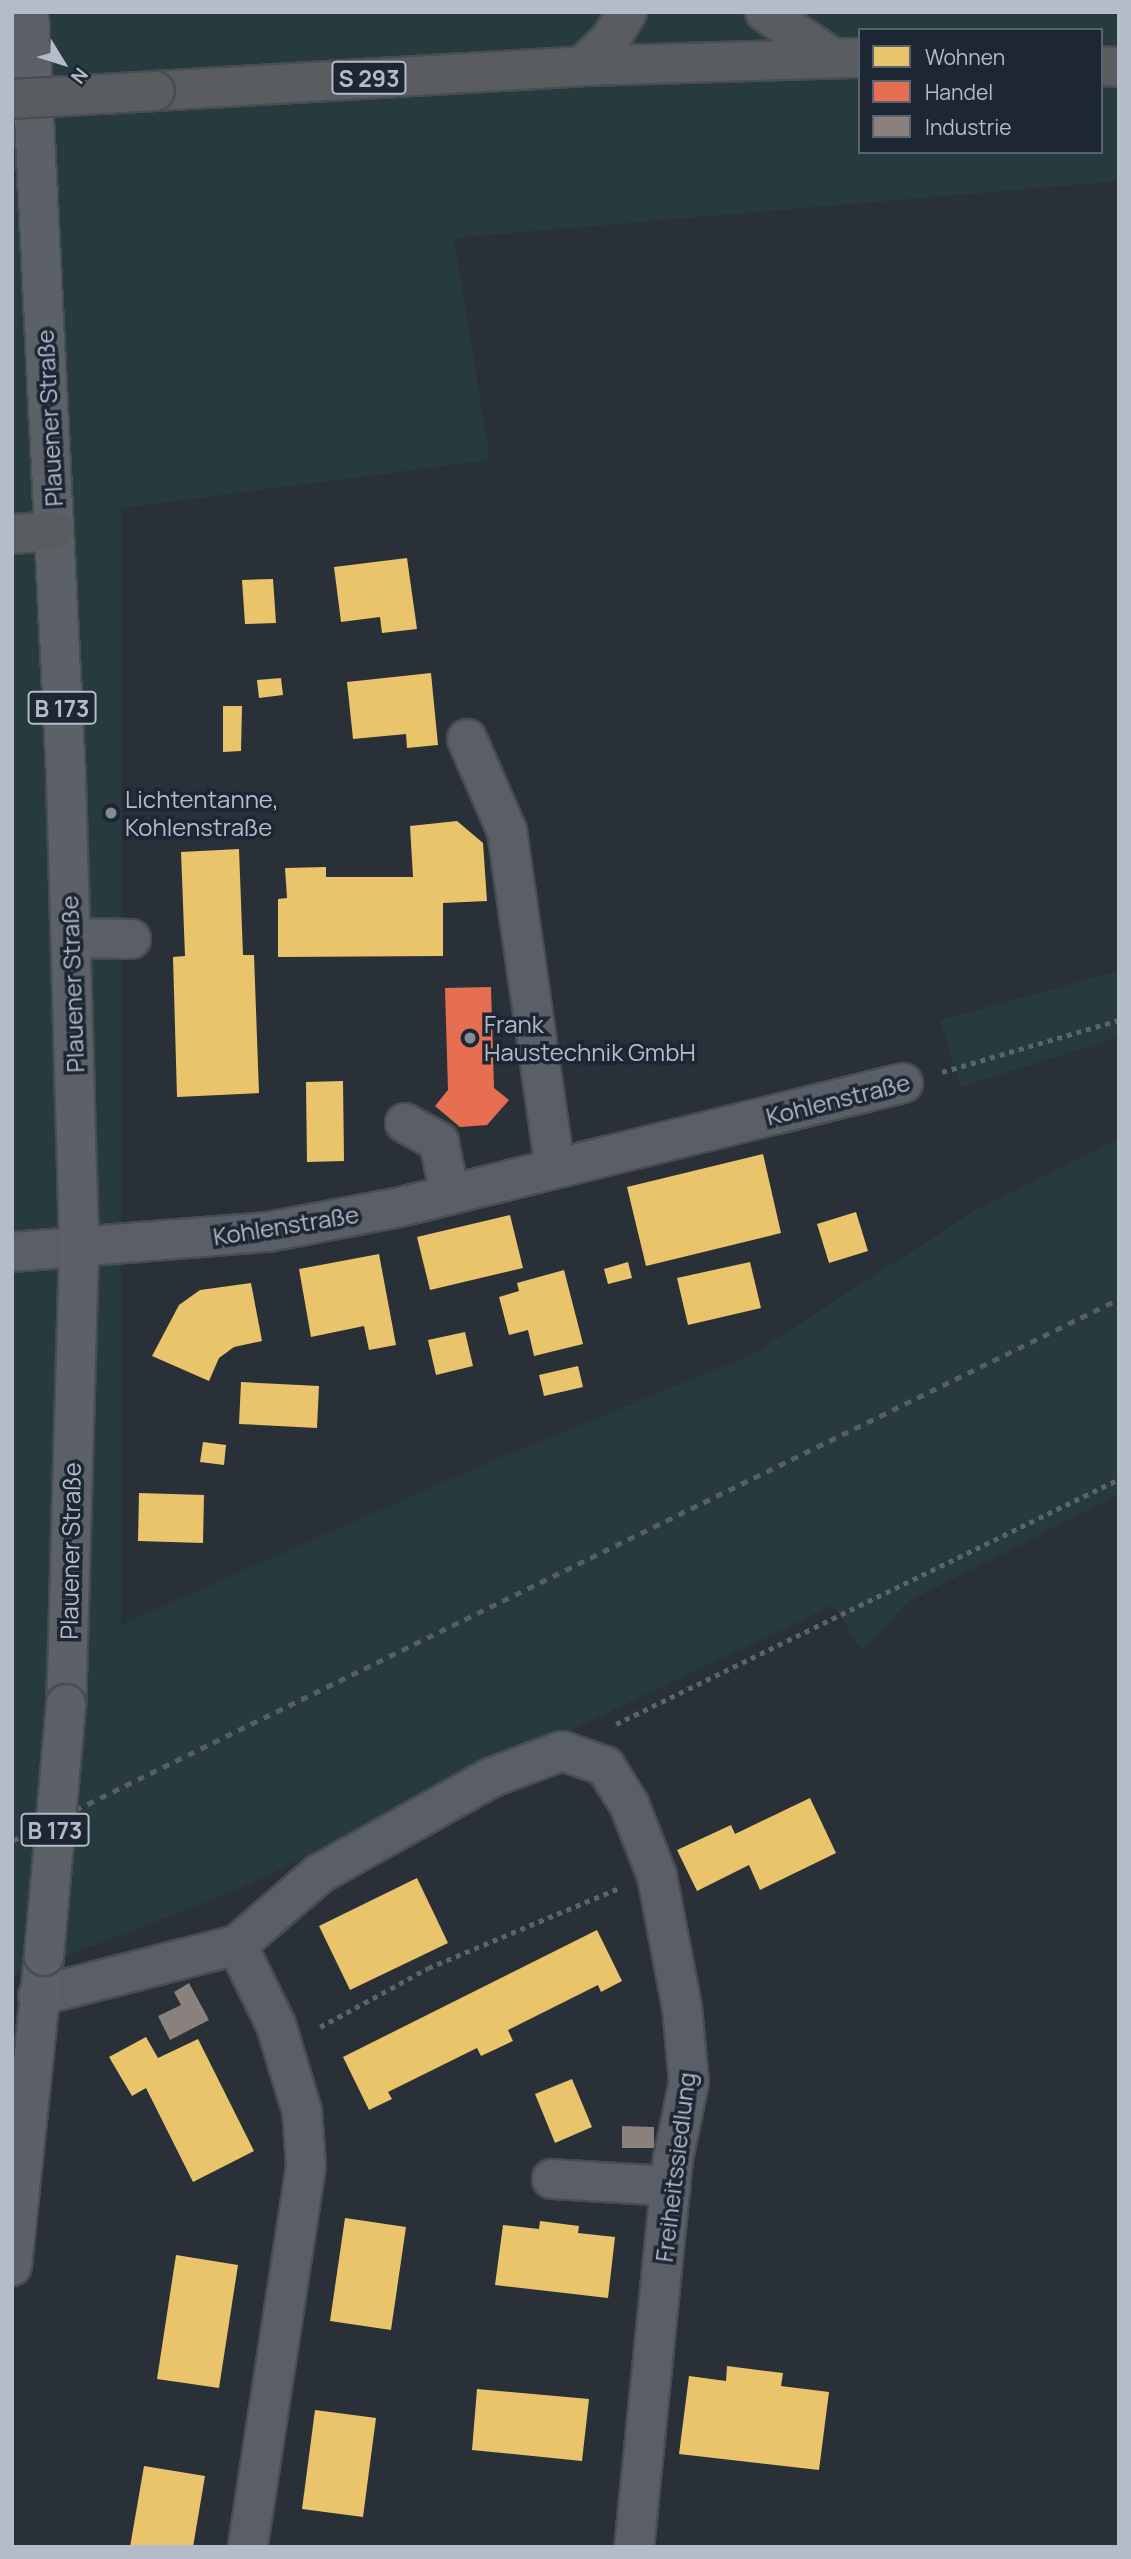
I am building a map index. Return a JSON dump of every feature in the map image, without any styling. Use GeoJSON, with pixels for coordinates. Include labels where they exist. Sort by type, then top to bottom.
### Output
{"type":"FeatureCollection","features":[{"type":"Feature","properties":{"kind":"highway"},"geometry":{"type":"LineString","coordinates":[[583,66],[609,41],[627,12]]}},
{"type":"Feature","properties":{"kind":"highway"},"geometry":{"type":"LineString","coordinates":[[765,12],[846,58]]}},
{"type":"Feature","properties":{"kind":"highway","name":"S 293"},"geometry":{"type":"LineString","coordinates":[[12,99],[583,66],[846,58]]}},
{"type":"Feature","properties":{"kind":"highway"},"geometry":{"type":"LineString","coordinates":[[12,534],[54,531]]}},
{"type":"Feature","properties":{"kind":"main road","name":"Plauener Straße"},"geometry":{"type":"LineString","coordinates":[[29,12],[72,938],[79,1248],[66,1704],[44,1956],[38,1996]]}},
{"type":"Feature","properties":{"kind":"main road","name":"B 173"},"geometry":{"type":"LineString","coordinates":[[12,2266],[38,1996]]}},
{"type":"Feature","properties":{"kind":"street"},"geometry":{"type":"LineString","coordinates":[[467,739],[507,831],[555,1168]]}},
{"type":"Feature","properties":{"kind":"street"},"geometry":{"type":"LineString","coordinates":[[72,938],[131,939]]}},
{"type":"Feature","properties":{"kind":"street","name":"Kohlenstraße"},"geometry":{"type":"LineString","coordinates":[[12,1252],[268,1232],[450,1195],[904,1083]]}},
{"type":"Feature","properties":{"kind":"street"},"geometry":{"type":"LineString","coordinates":[[405,1123],[439,1142],[450,1195]]}},
{"type":"Feature","properties":{"kind":"street"},"geometry":{"type":"LineString","coordinates":[[38,1996],[244,1961],[319,1874],[490,1778],[562,1751]]}},
{"type":"Feature","properties":{"kind":"street","name":"Freiheitssiedlung"},"geometry":{"type":"LineString","coordinates":[[562,1751],[605,1766],[629,1804],[657,1876],[682,2007],[689,2082],[670,2186],[634,2547]]}},
{"type":"Feature","properties":{"kind":"street"},"geometry":{"type":"LineString","coordinates":[[244,1961],[275,1980],[306,2034]]}},
{"type":"Feature","properties":{"kind":"street"},"geometry":{"type":"LineString","coordinates":[[244,1961],[276,2025],[302,2111],[306,2166],[248,2547]]}},
{"type":"Feature","properties":{"kind":"street"},"geometry":{"type":"LineString","coordinates":[[552,2179],[670,2186]]}},
{"type":"Feature","properties":{"kind":"path","name":"Kohlenstraße"},"geometry":{"type":"LineString","coordinates":[[904,1083],[1119,1020]]}},
{"type":"Feature","properties":{"kind":"path"},"geometry":{"type":"LineString","coordinates":[[562,1751],[1119,1479]]}},
{"type":"Feature","properties":{"kind":"path"},"geometry":{"type":"LineString","coordinates":[[306,2034],[428,1968],[657,1876]]}},
{"type":"Feature","properties":{"kind":"green space"},"geometry":{"type":"Polygon","coordinates":[[[12,12],[1119,12],[1119,181],[454,238],[490,460],[121,508],[121,1625],[464,1473],[751,1355],[982,1206],[1119,1139],[1119,1495],[909,1601],[862,1650],[833,1605],[234,1891],[12,1977],[12,12]]]}},
{"type":"Feature","properties":{"kind":"green space"},"geometry":{"type":"Polygon","coordinates":[[[1119,971],[1119,1037],[960,1087],[940,1020],[1119,971]]]}},
{"type":"Feature","properties":{"kind":"building: Wohnen"},"geometry":{"type":"Polygon","coordinates":[[[407,558],[417,629],[382,633],[380,617],[341,622],[334,567],[407,558]]]}},
{"type":"Feature","properties":{"kind":"building: Wohnen"},"geometry":{"type":"Polygon","coordinates":[[[273,579],[276,623],[245,624],[242,580],[273,579]]]}},
{"type":"Feature","properties":{"kind":"building: Wohnen"},"geometry":{"type":"Polygon","coordinates":[[[431,673],[438,745],[407,748],[406,734],[353,739],[347,682],[431,673]]]}},
{"type":"Feature","properties":{"kind":"building: Wohnen"},"geometry":{"type":"Polygon","coordinates":[[[281,678],[283,695],[259,698],[257,680],[281,678]]]}},
{"type":"Feature","properties":{"kind":"building: Wohnen"},"geometry":{"type":"Polygon","coordinates":[[[223,706],[242,706],[241,751],[223,752],[223,706]]]}},
{"type":"Feature","properties":{"kind":"building: Wohnen"},"geometry":{"type":"Polygon","coordinates":[[[457,821],[483,843],[487,901],[443,903],[443,956],[278,957],[278,899],[287,898],[285,868],[326,867],[326,877],[413,877],[410,826],[457,821]]]}},
{"type":"Feature","properties":{"kind":"building: Wohnen"},"geometry":{"type":"Polygon","coordinates":[[[239,849],[243,955],[254,955],[259,1093],[177,1097],[173,957],[185,956],[181,852],[239,849]]]}},
{"type":"Feature","properties":{"kind":"building: Wohnen"},"geometry":{"type":"Polygon","coordinates":[[[343,1081],[344,1161],[307,1162],[306,1082],[343,1081]]]}},
{"type":"Feature","properties":{"kind":"building: Wohnen"},"geometry":{"type":"Polygon","coordinates":[[[763,1154],[781,1233],[646,1266],[627,1187],[763,1154]]]}},
{"type":"Feature","properties":{"kind":"building: Wohnen"},"geometry":{"type":"Polygon","coordinates":[[[856,1212],[868,1251],[829,1263],[817,1224],[856,1212]]]}},
{"type":"Feature","properties":{"kind":"building: Wohnen"},"geometry":{"type":"Polygon","coordinates":[[[510,1215],[523,1268],[430,1290],[417,1237],[510,1215]]]}},
{"type":"Feature","properties":{"kind":"building: Wohnen"},"geometry":{"type":"Polygon","coordinates":[[[379,1254],[396,1345],[369,1350],[364,1326],[311,1337],[299,1269],[379,1254]]]}},
{"type":"Feature","properties":{"kind":"building: Wohnen"},"geometry":{"type":"Polygon","coordinates":[[[628,1262],[632,1278],[608,1284],[604,1269],[628,1262]]]}},
{"type":"Feature","properties":{"kind":"building: Wohnen"},"geometry":{"type":"Polygon","coordinates":[[[750,1262],[761,1308],[688,1325],[677,1278],[750,1262]]]}},
{"type":"Feature","properties":{"kind":"building: Wohnen"},"geometry":{"type":"Polygon","coordinates":[[[564,1270],[583,1344],[534,1356],[528,1330],[509,1335],[499,1297],[519,1291],[517,1283],[564,1270]]]}},
{"type":"Feature","properties":{"kind":"building: Wohnen"},"geometry":{"type":"Polygon","coordinates":[[[251,1283],[262,1341],[234,1347],[219,1358],[209,1381],[152,1356],[179,1305],[200,1290],[251,1283]]]}},
{"type":"Feature","properties":{"kind":"building: Wohnen"},"geometry":{"type":"Polygon","coordinates":[[[465,1332],[473,1366],[436,1375],[428,1340],[465,1332]]]}},
{"type":"Feature","properties":{"kind":"building: Wohnen"},"geometry":{"type":"Polygon","coordinates":[[[578,1366],[583,1387],[544,1396],[539,1375],[578,1366]]]}},
{"type":"Feature","properties":{"kind":"building: Wohnen"},"geometry":{"type":"Polygon","coordinates":[[[241,1382],[319,1386],[317,1428],[239,1424],[241,1382]]]}},
{"type":"Feature","properties":{"kind":"building: Wohnen"},"geometry":{"type":"Polygon","coordinates":[[[203,1442],[226,1445],[224,1465],[200,1462],[203,1442]]]}},
{"type":"Feature","properties":{"kind":"building: Wohnen"},"geometry":{"type":"Polygon","coordinates":[[[139,1493],[204,1495],[203,1543],[138,1541],[139,1493]]]}},
{"type":"Feature","properties":{"kind":"building: Wohnen"},"geometry":{"type":"Polygon","coordinates":[[[810,1798],[836,1853],[760,1890],[749,1865],[697,1891],[677,1850],[731,1825],[735,1834],[810,1798]]]}},
{"type":"Feature","properties":{"kind":"building: Wohnen"},"geometry":{"type":"Polygon","coordinates":[[[417,1878],[448,1943],[350,1990],[319,1926],[417,1878]]]}},
{"type":"Feature","properties":{"kind":"building: Wohnen"},"geometry":{"type":"Polygon","coordinates":[[[597,1930],[622,1981],[601,1992],[598,1985],[508,2030],[513,2041],[481,2056],[477,2048],[388,2092],[392,2099],[369,2110],[343,2057],[597,1930]]]}},
{"type":"Feature","properties":{"kind":"building: Wohnen"},"geometry":{"type":"Polygon","coordinates":[[[146,2037],[158,2058],[198,2039],[254,2151],[193,2182],[146,2088],[132,2096],[109,2057],[146,2037]]]}},
{"type":"Feature","properties":{"kind":"building: Wohnen"},"geometry":{"type":"Polygon","coordinates":[[[572,2079],[592,2127],[555,2143],[535,2094],[572,2079]]]}},
{"type":"Feature","properties":{"kind":"building: Wohnen"},"geometry":{"type":"Polygon","coordinates":[[[345,2218],[406,2227],[391,2330],[330,2321],[345,2218]]]}},
{"type":"Feature","properties":{"kind":"building: Wohnen"},"geometry":{"type":"Polygon","coordinates":[[[540,2221],[579,2226],[578,2233],[615,2237],[608,2298],[495,2285],[503,2225],[539,2229],[540,2221]]]}},
{"type":"Feature","properties":{"kind":"building: Wohnen"},"geometry":{"type":"Polygon","coordinates":[[[176,2255],[238,2265],[219,2388],[157,2379],[176,2255]]]}},
{"type":"Feature","properties":{"kind":"building: Wohnen"},"geometry":{"type":"Polygon","coordinates":[[[727,2366],[783,2373],[781,2386],[829,2392],[819,2470],[679,2454],[689,2376],[726,2381],[727,2366]]]}},
{"type":"Feature","properties":{"kind":"building: Wohnen"},"geometry":{"type":"Polygon","coordinates":[[[477,2389],[589,2399],[582,2461],[472,2450],[477,2389]]]}},
{"type":"Feature","properties":{"kind":"building: Wohnen"},"geometry":{"type":"Polygon","coordinates":[[[315,2410],[376,2418],[363,2517],[302,2509],[315,2410]]]}},
{"type":"Feature","properties":{"kind":"building: Wohnen"},"geometry":{"type":"Polygon","coordinates":[[[144,2466],[205,2476],[193,2547],[130,2547],[144,2466]]]}},
{"type":"Feature","properties":{"kind":"building: Handel","name":"Frank Haustechnik GmbH"},"geometry":{"type":"Polygon","coordinates":[[[491,987],[494,1088],[509,1100],[487,1125],[460,1127],[435,1106],[448,1090],[445,988],[491,987]]]}},
{"type":"Feature","properties":{"kind":"building: Industrie"},"geometry":{"type":"Polygon","coordinates":[[[189,1983],[209,2020],[170,2040],[158,2016],[181,2005],[174,1992],[189,1983]]]}},
{"type":"Feature","properties":{"kind":"building: Industrie"},"geometry":{"type":"Polygon","coordinates":[[[622,2126],[654,2127],[654,2148],[622,2148],[622,2126]]]}},
{"type":"Feature","properties":{"kind":"railway"},"geometry":{"type":"LineString","coordinates":[[12,1841],[1119,1299]]}},
{"type":"Feature","properties":{"kind":"place","name":"Lichtentanne, Kohlenstraße"},"geometry":{"type":"Point","coordinates":[111,813]}},
{"type":"Feature","properties":{"kind":"place","name":"Frank Haustechnik GmbH"},"geometry":{"type":"Point","coordinates":[470,1038]}}]}
